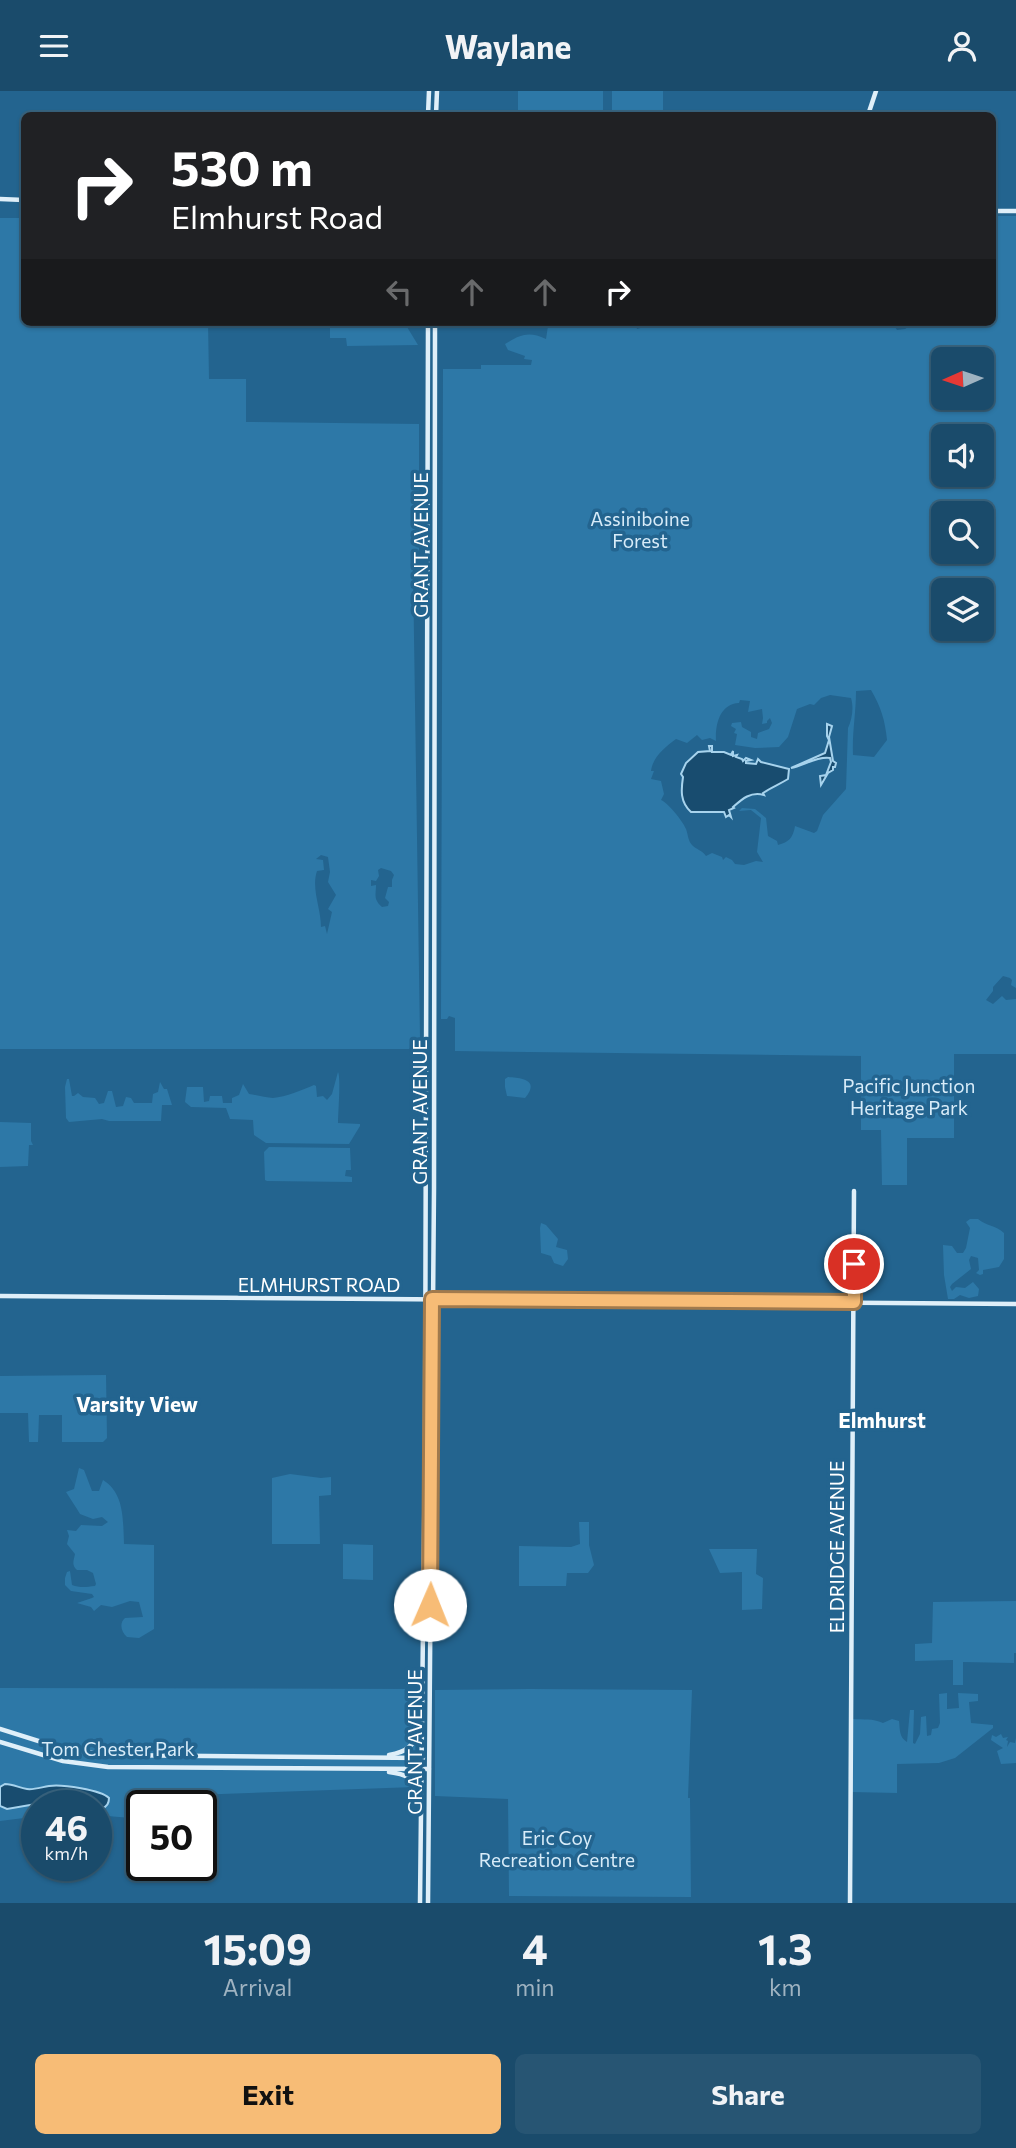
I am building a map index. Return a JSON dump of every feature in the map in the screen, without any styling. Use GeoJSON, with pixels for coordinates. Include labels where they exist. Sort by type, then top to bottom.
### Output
{"type":"FeatureCollection","features":[{"type":"Feature","properties":{"kind":"main road"},"geometry":{"type":"LineString","coordinates":[[428,112],[429,91]]}},
{"type":"Feature","properties":{"kind":"main road"},"geometry":{"type":"LineString","coordinates":[[436,112],[437,91]]}},
{"type":"Feature","properties":{"kind":"main road"},"geometry":{"type":"LineString","coordinates":[[870,112],[876,91]]}},
{"type":"Feature","properties":{"kind":"main road"},"geometry":{"type":"LineString","coordinates":[[0,199],[21,200]]}},
{"type":"Feature","properties":{"kind":"main road"},"geometry":{"type":"LineString","coordinates":[[996,211],[1016,211]]}},
{"type":"Feature","properties":{"kind":"main road","name":"GRANT AVENUE"},"geometry":{"type":"LineString","coordinates":[[420,1903],[425,1378],[428,326]]}},
{"type":"Feature","properties":{"kind":"main road","name":"GRANT AVENUE"},"geometry":{"type":"LineString","coordinates":[[428,1903],[435,326]]}},
{"type":"Feature","properties":{"kind":"main road","name":"ELDRIDGE AVENUE"},"geometry":{"type":"LineString","coordinates":[[850,1903],[854,1191]]}},
{"type":"Feature","properties":{"kind":"main road","name":"ELMHURST ROAD"},"geometry":{"type":"LineString","coordinates":[[0,1296],[1016,1304]]}},
{"type":"Feature","properties":{"kind":"main road"},"geometry":{"type":"LineString","coordinates":[[425,1378],[432,1379]]}},
{"type":"Feature","properties":{"kind":"main road"},"geometry":{"type":"LineString","coordinates":[[379,1757],[398,1754],[408,1749],[414,1743],[421,1721]]}},
{"type":"Feature","properties":{"kind":"main road"},"geometry":{"type":"LineString","coordinates":[[0,1729],[67,1750],[109,1755],[429,1758]]}},
{"type":"Feature","properties":{"kind":"main road"},"geometry":{"type":"LineString","coordinates":[[0,1742],[53,1759],[98,1766],[429,1769]]}},
{"type":"Feature","properties":{"kind":"main road"},"geometry":{"type":"LineString","coordinates":[[378,1770],[403,1774],[410,1778],[416,1784],[421,1801]]}},
{"type":"Feature","properties":{"kind":"green space"},"geometry":{"type":"Polygon","coordinates":[[[518,91],[603,91],[603,112],[518,112],[518,91]]]}},
{"type":"Feature","properties":{"kind":"green space"},"geometry":{"type":"Polygon","coordinates":[[[612,91],[663,91],[663,112],[612,112],[612,91]]]}},
{"type":"Feature","properties":{"kind":"green space","name":"Assiniboine Forest"},"geometry":{"type":"Polygon","coordinates":[[[996,216],[1016,216],[1016,988],[1011,985],[1010,978],[1003,976],[986,1000],[993,1004],[1002,996],[1006,1000],[1016,999],[1016,1054],[954,1054],[954,1138],[907,1138],[907,1185],[882,1185],[881,1130],[861,1130],[861,1056],[455,1051],[455,1018],[449,1016],[447,1019],[441,1019],[443,369],[481,369],[481,365],[531,365],[532,360],[524,359],[525,356],[508,350],[505,344],[525,335],[546,339],[548,326],[636,326],[637,329],[647,326],[894,326],[897,330],[909,326],[996,326],[996,216]],[[871,690],[856,691],[853,755],[874,757],[887,740],[882,714],[871,690]],[[830,695],[821,698],[814,705],[797,709],[788,737],[779,747],[735,745],[737,734],[734,733],[736,729],[731,726],[732,723],[741,722],[742,727],[751,732],[751,737],[757,739],[758,733],[769,729],[772,723],[770,718],[767,723],[762,724],[762,709],[748,712],[750,701],[740,700],[739,703],[727,707],[720,716],[716,741],[710,738],[702,740],[697,735],[687,743],[676,739],[660,753],[652,766],[651,771],[654,771],[651,779],[661,781],[664,794],[661,800],[682,821],[694,847],[706,856],[712,853],[723,860],[726,857],[735,864],[763,862],[757,852],[761,818],[751,810],[739,811],[742,808],[755,809],[766,818],[768,836],[777,841],[778,845],[790,839],[795,826],[814,833],[817,831],[823,815],[846,789],[851,698],[830,695]]]}},
{"type":"Feature","properties":{"kind":"green space"},"geometry":{"type":"Polygon","coordinates":[[[0,218],[21,218],[21,326],[208,326],[209,379],[246,379],[246,422],[419,424],[419,569],[413,569],[420,1039],[409,1049],[0,1049],[0,218]],[[321,855],[316,859],[323,860],[324,870],[317,871],[315,878],[321,927],[325,926],[327,934],[332,912],[328,909],[336,895],[328,882],[328,857],[321,855]],[[381,868],[376,881],[371,880],[371,886],[376,885],[376,899],[382,907],[388,906],[389,902],[385,898],[388,887],[392,887],[394,875],[381,868]]]}},
{"type":"Feature","properties":{"kind":"green space"},"geometry":{"type":"Polygon","coordinates":[[[406,326],[418,345],[347,346],[346,338],[330,338],[330,328],[406,326]]]}},
{"type":"Feature","properties":{"kind":"green space"},"geometry":{"type":"Polygon","coordinates":[[[338,1072],[338,1123],[360,1124],[349,1144],[266,1143],[254,1135],[253,1120],[230,1119],[226,1108],[191,1107],[185,1102],[187,1087],[203,1087],[204,1102],[209,1101],[210,1096],[222,1096],[223,1103],[232,1103],[232,1098],[239,1095],[243,1084],[249,1094],[273,1098],[314,1085],[317,1097],[323,1096],[327,1100],[332,1094],[338,1072]]]}},
{"type":"Feature","properties":{"kind":"green space"},"geometry":{"type":"Polygon","coordinates":[[[67,1079],[72,1096],[78,1093],[83,1097],[95,1098],[99,1104],[104,1103],[108,1091],[112,1091],[116,1107],[123,1106],[126,1097],[131,1098],[134,1103],[152,1103],[153,1094],[158,1092],[160,1082],[164,1089],[167,1089],[172,1105],[162,1105],[161,1121],[102,1119],[69,1122],[66,1118],[67,1079]]]}},
{"type":"Feature","properties":{"kind":"green space"},"geometry":{"type":"Polygon","coordinates":[[[505,1079],[523,1079],[530,1084],[525,1098],[507,1096],[505,1079]]]}},
{"type":"Feature","properties":{"kind":"green space"},"geometry":{"type":"Polygon","coordinates":[[[0,1122],[31,1123],[33,1145],[29,1145],[28,1166],[0,1167],[0,1122]]]}},
{"type":"Feature","properties":{"kind":"green space"},"geometry":{"type":"Polygon","coordinates":[[[269,1147],[350,1148],[351,1170],[346,1170],[345,1176],[352,1177],[352,1182],[267,1181],[264,1152],[269,1147]]]}},
{"type":"Feature","properties":{"kind":"green space"},"geometry":{"type":"Polygon","coordinates":[[[978,1219],[1004,1233],[1004,1259],[999,1267],[983,1270],[980,1275],[976,1273],[979,1270],[978,1258],[971,1256],[971,1269],[950,1287],[952,1291],[956,1287],[965,1288],[973,1282],[979,1289],[978,1296],[969,1298],[960,1295],[948,1299],[943,1245],[952,1246],[957,1253],[963,1253],[970,1228],[966,1222],[978,1219]]]}},
{"type":"Feature","properties":{"kind":"green space"},"geometry":{"type":"Polygon","coordinates":[[[541,1223],[558,1239],[556,1247],[567,1250],[568,1259],[563,1266],[554,1263],[551,1256],[541,1253],[541,1223]]]}},
{"type":"Feature","properties":{"kind":"green space"},"geometry":{"type":"Polygon","coordinates":[[[106,1375],[107,1438],[103,1442],[62,1442],[62,1415],[39,1415],[38,1442],[29,1442],[28,1413],[0,1413],[0,1376],[106,1375]]]}},
{"type":"Feature","properties":{"kind":"green space"},"geometry":{"type":"Polygon","coordinates":[[[79,1468],[84,1470],[92,1491],[99,1491],[103,1480],[115,1492],[121,1507],[124,1544],[154,1545],[154,1629],[139,1638],[127,1637],[121,1625],[125,1618],[143,1617],[139,1602],[130,1601],[112,1607],[101,1605],[94,1611],[91,1607],[77,1603],[94,1597],[92,1594],[71,1591],[65,1585],[67,1572],[70,1571],[72,1585],[86,1587],[96,1584],[93,1573],[77,1570],[74,1566],[75,1554],[67,1544],[67,1530],[76,1531],[81,1525],[102,1526],[108,1522],[102,1517],[93,1519],[80,1514],[66,1492],[74,1489],[79,1468]]]}},
{"type":"Feature","properties":{"kind":"green space"},"geometry":{"type":"Polygon","coordinates":[[[290,1474],[331,1477],[331,1495],[319,1496],[320,1544],[272,1544],[272,1478],[290,1474]]]}},
{"type":"Feature","properties":{"kind":"green space"},"geometry":{"type":"Polygon","coordinates":[[[579,1522],[589,1522],[589,1545],[594,1565],[588,1573],[567,1573],[566,1586],[519,1586],[519,1546],[571,1547],[580,1544],[579,1522]]]}},
{"type":"Feature","properties":{"kind":"green space"},"geometry":{"type":"Polygon","coordinates":[[[343,1544],[373,1545],[373,1580],[343,1579],[343,1544]]]}},
{"type":"Feature","properties":{"kind":"green space"},"geometry":{"type":"Polygon","coordinates":[[[709,1549],[757,1549],[756,1574],[763,1578],[762,1609],[742,1610],[742,1572],[720,1573],[709,1549]]]}},
{"type":"Feature","properties":{"kind":"green space"},"geometry":{"type":"Polygon","coordinates":[[[1016,1601],[1014,1663],[963,1662],[963,1685],[953,1685],[953,1660],[915,1661],[915,1644],[932,1643],[933,1602],[1016,1601]]]}},
{"type":"Feature","properties":{"kind":"green space","name":"Tom Chester Park"},"geometry":{"type":"Polygon","coordinates":[[[0,1688],[416,1689],[415,1787],[217,1794],[217,1790],[126,1790],[126,1818],[112,1816],[112,1790],[21,1790],[21,1818],[0,1821],[0,1688]]]}},
{"type":"Feature","properties":{"kind":"green space","name":"Eric Coy Recreation Centre"},"geometry":{"type":"Polygon","coordinates":[[[435,1690],[692,1690],[688,1798],[691,1897],[509,1896],[508,1799],[435,1796],[435,1690]]]}},
{"type":"Feature","properties":{"kind":"green space"},"geometry":{"type":"Polygon","coordinates":[[[947,1693],[947,1709],[959,1708],[958,1693],[978,1694],[978,1701],[969,1702],[971,1723],[993,1725],[993,1728],[955,1758],[939,1763],[897,1764],[897,1793],[851,1792],[853,1719],[883,1723],[892,1719],[899,1721],[901,1736],[907,1742],[910,1710],[914,1710],[915,1744],[920,1734],[921,1717],[926,1716],[927,1736],[931,1735],[932,1729],[938,1728],[939,1694],[947,1693]]]}},
{"type":"Feature","properties":{"kind":"green space"},"geometry":{"type":"Polygon","coordinates":[[[1001,1734],[1003,1738],[1008,1737],[1007,1747],[1010,1742],[1015,1743],[1016,1738],[1016,1763],[1001,1764],[997,1751],[1003,1748],[991,1740],[992,1735],[996,1737],[1001,1734]]]}},
{"type":"Feature","properties":{"kind":"shaded area"},"geometry":{"type":"Polygon","coordinates":[[[827,724],[832,726],[829,737],[833,761],[836,763],[821,785],[820,776],[826,775],[830,758],[820,758],[791,768],[825,753],[829,740],[827,724]]]}},
{"type":"Feature","properties":{"kind":"shaded area"},"geometry":{"type":"Polygon","coordinates":[[[709,746],[712,746],[712,752],[731,755],[733,751],[733,756],[737,755],[736,757],[743,761],[746,758],[751,760],[746,763],[756,764],[758,759],[789,769],[788,779],[763,793],[764,795],[755,794],[743,799],[729,810],[731,817],[726,817],[724,812],[691,812],[683,800],[681,774],[686,763],[698,752],[710,751],[709,746]]]}},
{"type":"Feature","properties":{"kind":"shaded area"},"geometry":{"type":"Polygon","coordinates":[[[5,1784],[30,1789],[55,1786],[90,1790],[21,1790],[21,1807],[7,1809],[0,1806],[0,1787],[5,1784]]]}},
{"type":"Feature","properties":{"kind":"district","name":"Varsity View"},"geometry":{"type":"Point","coordinates":[137,1405]}},
{"type":"Feature","properties":{"kind":"district","name":"Elmhurst"},"geometry":{"type":"Point","coordinates":[882,1421]}},
{"type":"Feature","properties":{"kind":"route"},"geometry":{"type":"LineString","coordinates":[[430,1605],[432,1299],[854,1302],[854,1264]]}},
{"type":"Feature","properties":{"kind":"park label","name":"Pacific Junction Heritage Park"},"geometry":{"type":"Point","coordinates":[909,1097]}}]}
